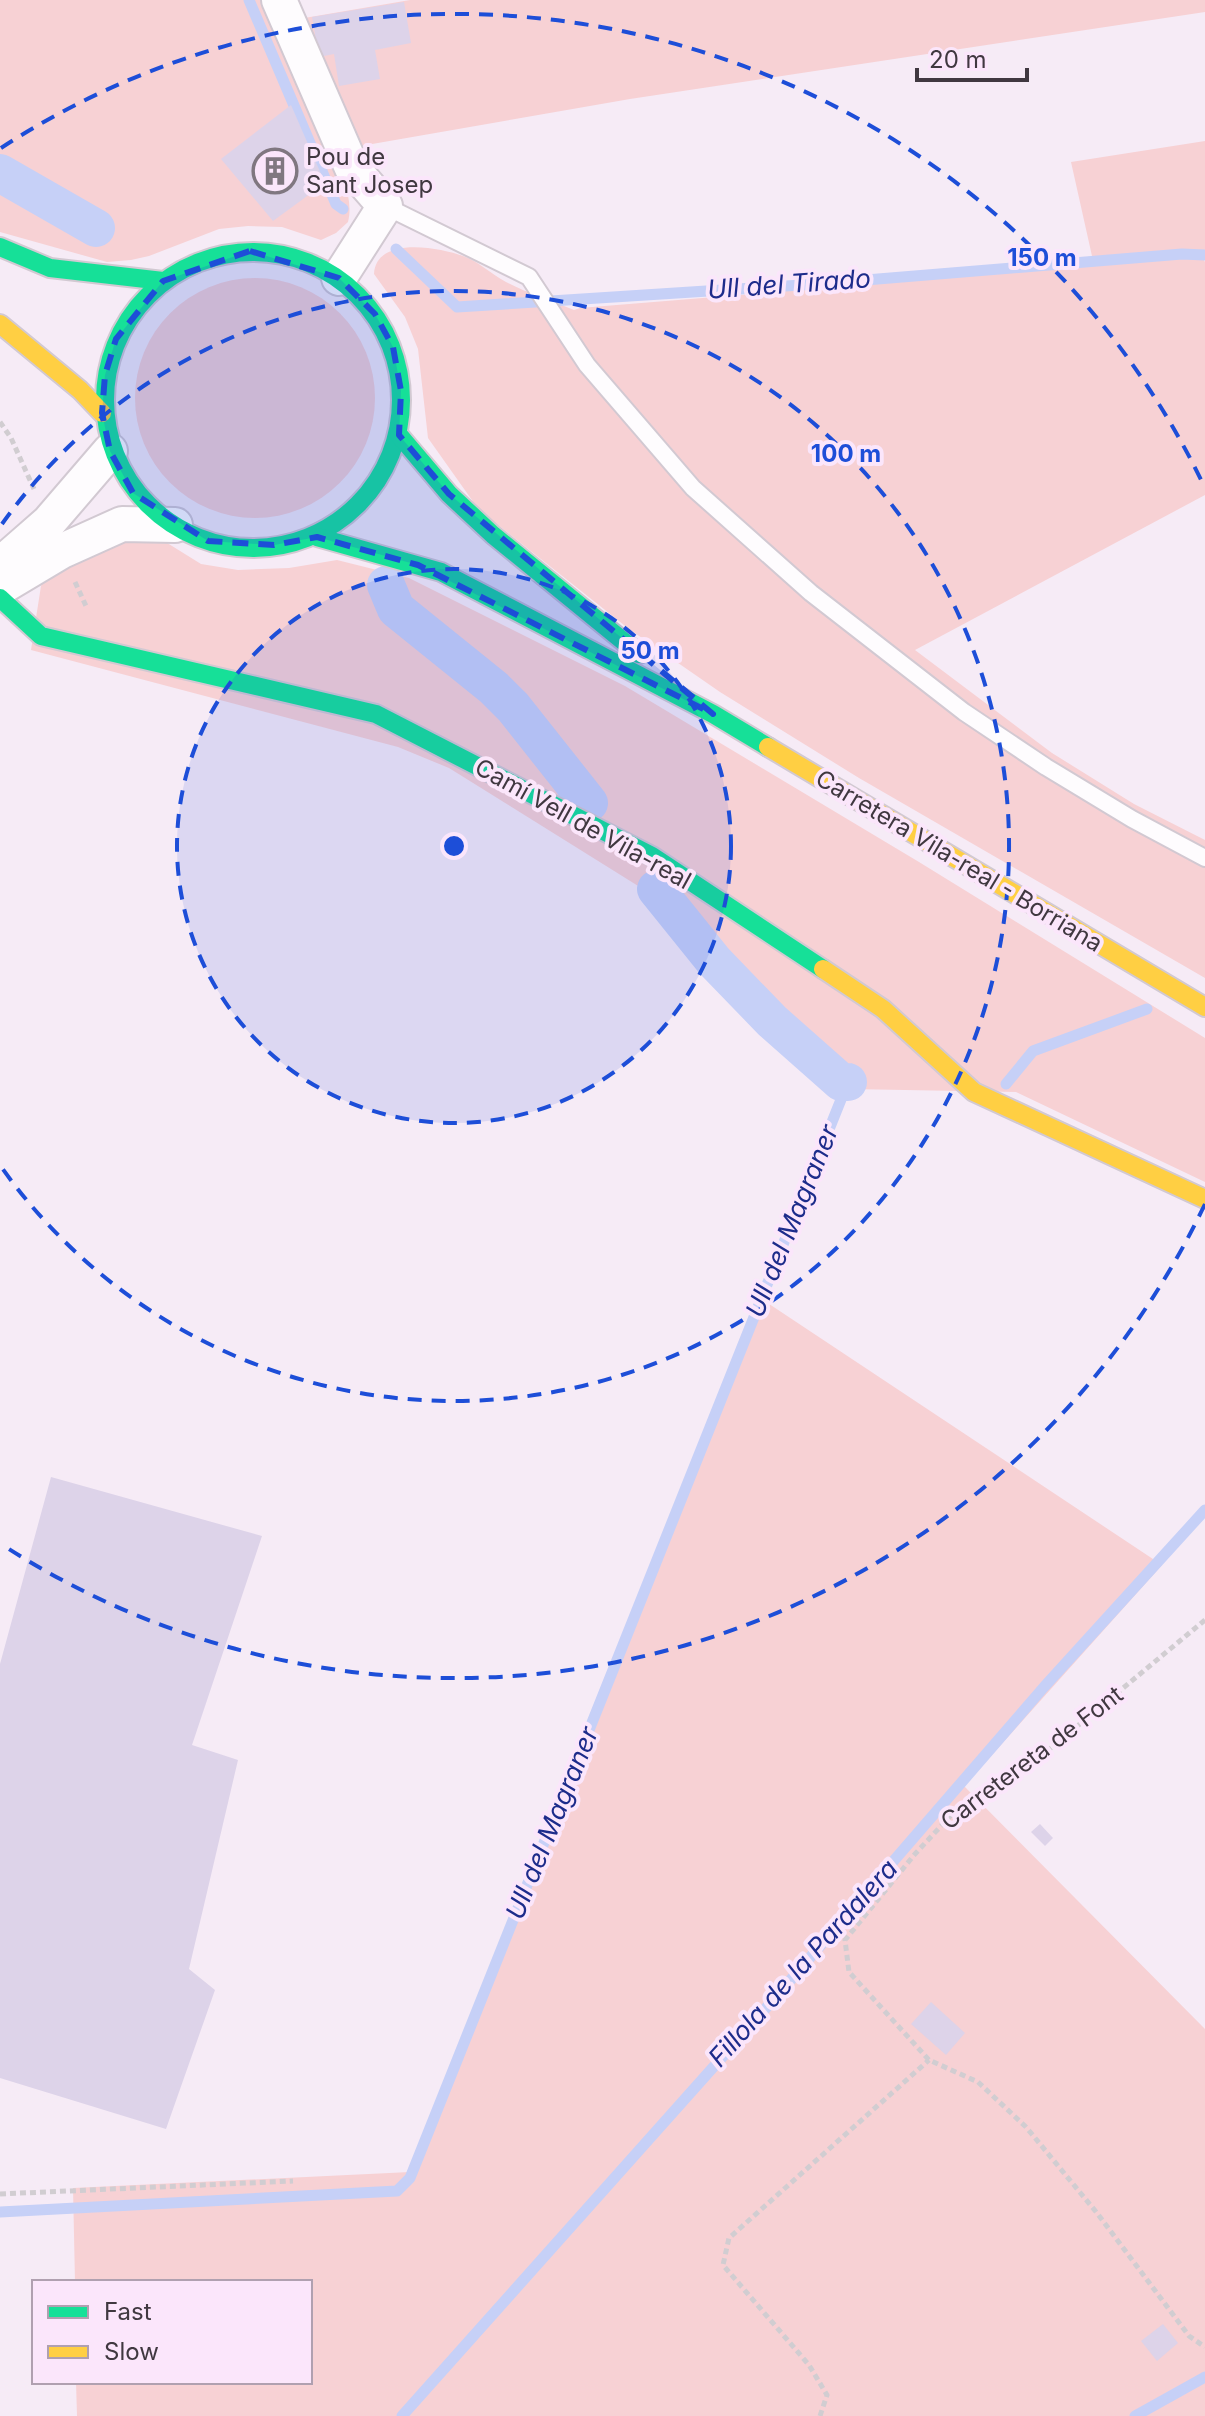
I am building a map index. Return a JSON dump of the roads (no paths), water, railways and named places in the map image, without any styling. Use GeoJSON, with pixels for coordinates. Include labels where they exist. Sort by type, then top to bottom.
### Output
{"type":"FeatureCollection","features":[{"type":"Feature","properties":{"kind":"main road"},"geometry":{"type":"LineString","coordinates":[[0,247],[50,268],[163,281]]}},
{"type":"Feature","properties":{"kind":"main road"},"geometry":{"type":"LineString","coordinates":[[250,251],[296,260],[339,278],[375,314],[393,347],[401,391],[399,435],[384,470],[360,501],[317,537],[274,545],[238,546],[208,541],[175,525],[133,493],[110,451],[102,413],[105,375],[116,339],[136,310],[163,281],[207,261],[250,251]]}},
{"type":"Feature","properties":{"kind":"main road"},"geometry":{"type":"LineString","coordinates":[[0,324],[80,390],[102,413]]}},
{"type":"Feature","properties":{"kind":"main road","name":"Carretera Vila-real - Borriana"},"geometry":{"type":"LineString","coordinates":[[399,435],[449,494],[493,535],[713,714]]}},
{"type":"Feature","properties":{"kind":"main road","name":"Carretera Vila-real - Borriana"},"geometry":{"type":"LineString","coordinates":[[317,537],[441,572],[713,714],[1205,1007]]}},
{"type":"Feature","properties":{"kind":"main road","name":"Camí Vell de Vila-real"},"geometry":{"type":"LineString","coordinates":[[0,598],[41,636],[376,714],[652,856],[883,1009],[974,1092],[1205,1199]]}},
{"type":"Feature","properties":{"kind":"street"},"geometry":{"type":"LineString","coordinates":[[279,0],[352,168],[385,206],[339,278]]}},
{"type":"Feature","properties":{"kind":"street"},"geometry":{"type":"LineString","coordinates":[[0,577],[9,557],[49,522],[110,451]]}},
{"type":"Feature","properties":{"kind":"street"},"geometry":{"type":"LineString","coordinates":[[0,588],[62,551],[122,524],[175,525]]}},
{"type":"Feature","properties":{"kind":"lane"},"geometry":{"type":"LineString","coordinates":[[385,206],[529,277],[587,365],[693,488],[811,593],[964,712],[1132,819],[1205,858]]}},
{"type":"Feature","properties":{"kind":"waterway","name":"Ull del Tirado"},"geometry":{"type":"LineString","coordinates":[[249,0],[336,204],[343,209]]}},
{"type":"Feature","properties":{"kind":"waterway"},"geometry":{"type":"LineString","coordinates":[[0,173],[96,228]]}},
{"type":"Feature","properties":{"kind":"waterway","name":"Ull del Tirado"},"geometry":{"type":"LineString","coordinates":[[396,249],[457,307],[817,284],[1182,254],[1205,255]]}},
{"type":"Feature","properties":{"kind":"waterway"},"geometry":{"type":"LineString","coordinates":[[386,585],[396,609],[513,707],[589,803]]}},
{"type":"Feature","properties":{"kind":"waterway"},"geometry":{"type":"LineString","coordinates":[[656,889],[714,961],[772,1021],[841,1082],[848,1082]]}},
{"type":"Feature","properties":{"kind":"waterway"},"geometry":{"type":"LineString","coordinates":[[1006,1084],[1033,1051],[1147,1009]]}},
{"type":"Feature","properties":{"kind":"waterway","name":"Ull del Magraner"},"geometry":{"type":"LineString","coordinates":[[0,2212],[397,2191],[410,2178],[848,1082]]}},
{"type":"Feature","properties":{"kind":"waterway","name":"Fillola de la Pardalera"},"geometry":{"type":"LineString","coordinates":[[402,2416],[775,1998],[1044,1687],[1205,1510]]}},
{"type":"Feature","properties":{"kind":"waterway"},"geometry":{"type":"LineString","coordinates":[[1135,2416],[1205,2377]]}},
{"type":"Feature","properties":{"kind":"place","name":"Pou de Sant Josep"},"geometry":{"type":"Point","coordinates":[275,171]}}]}
